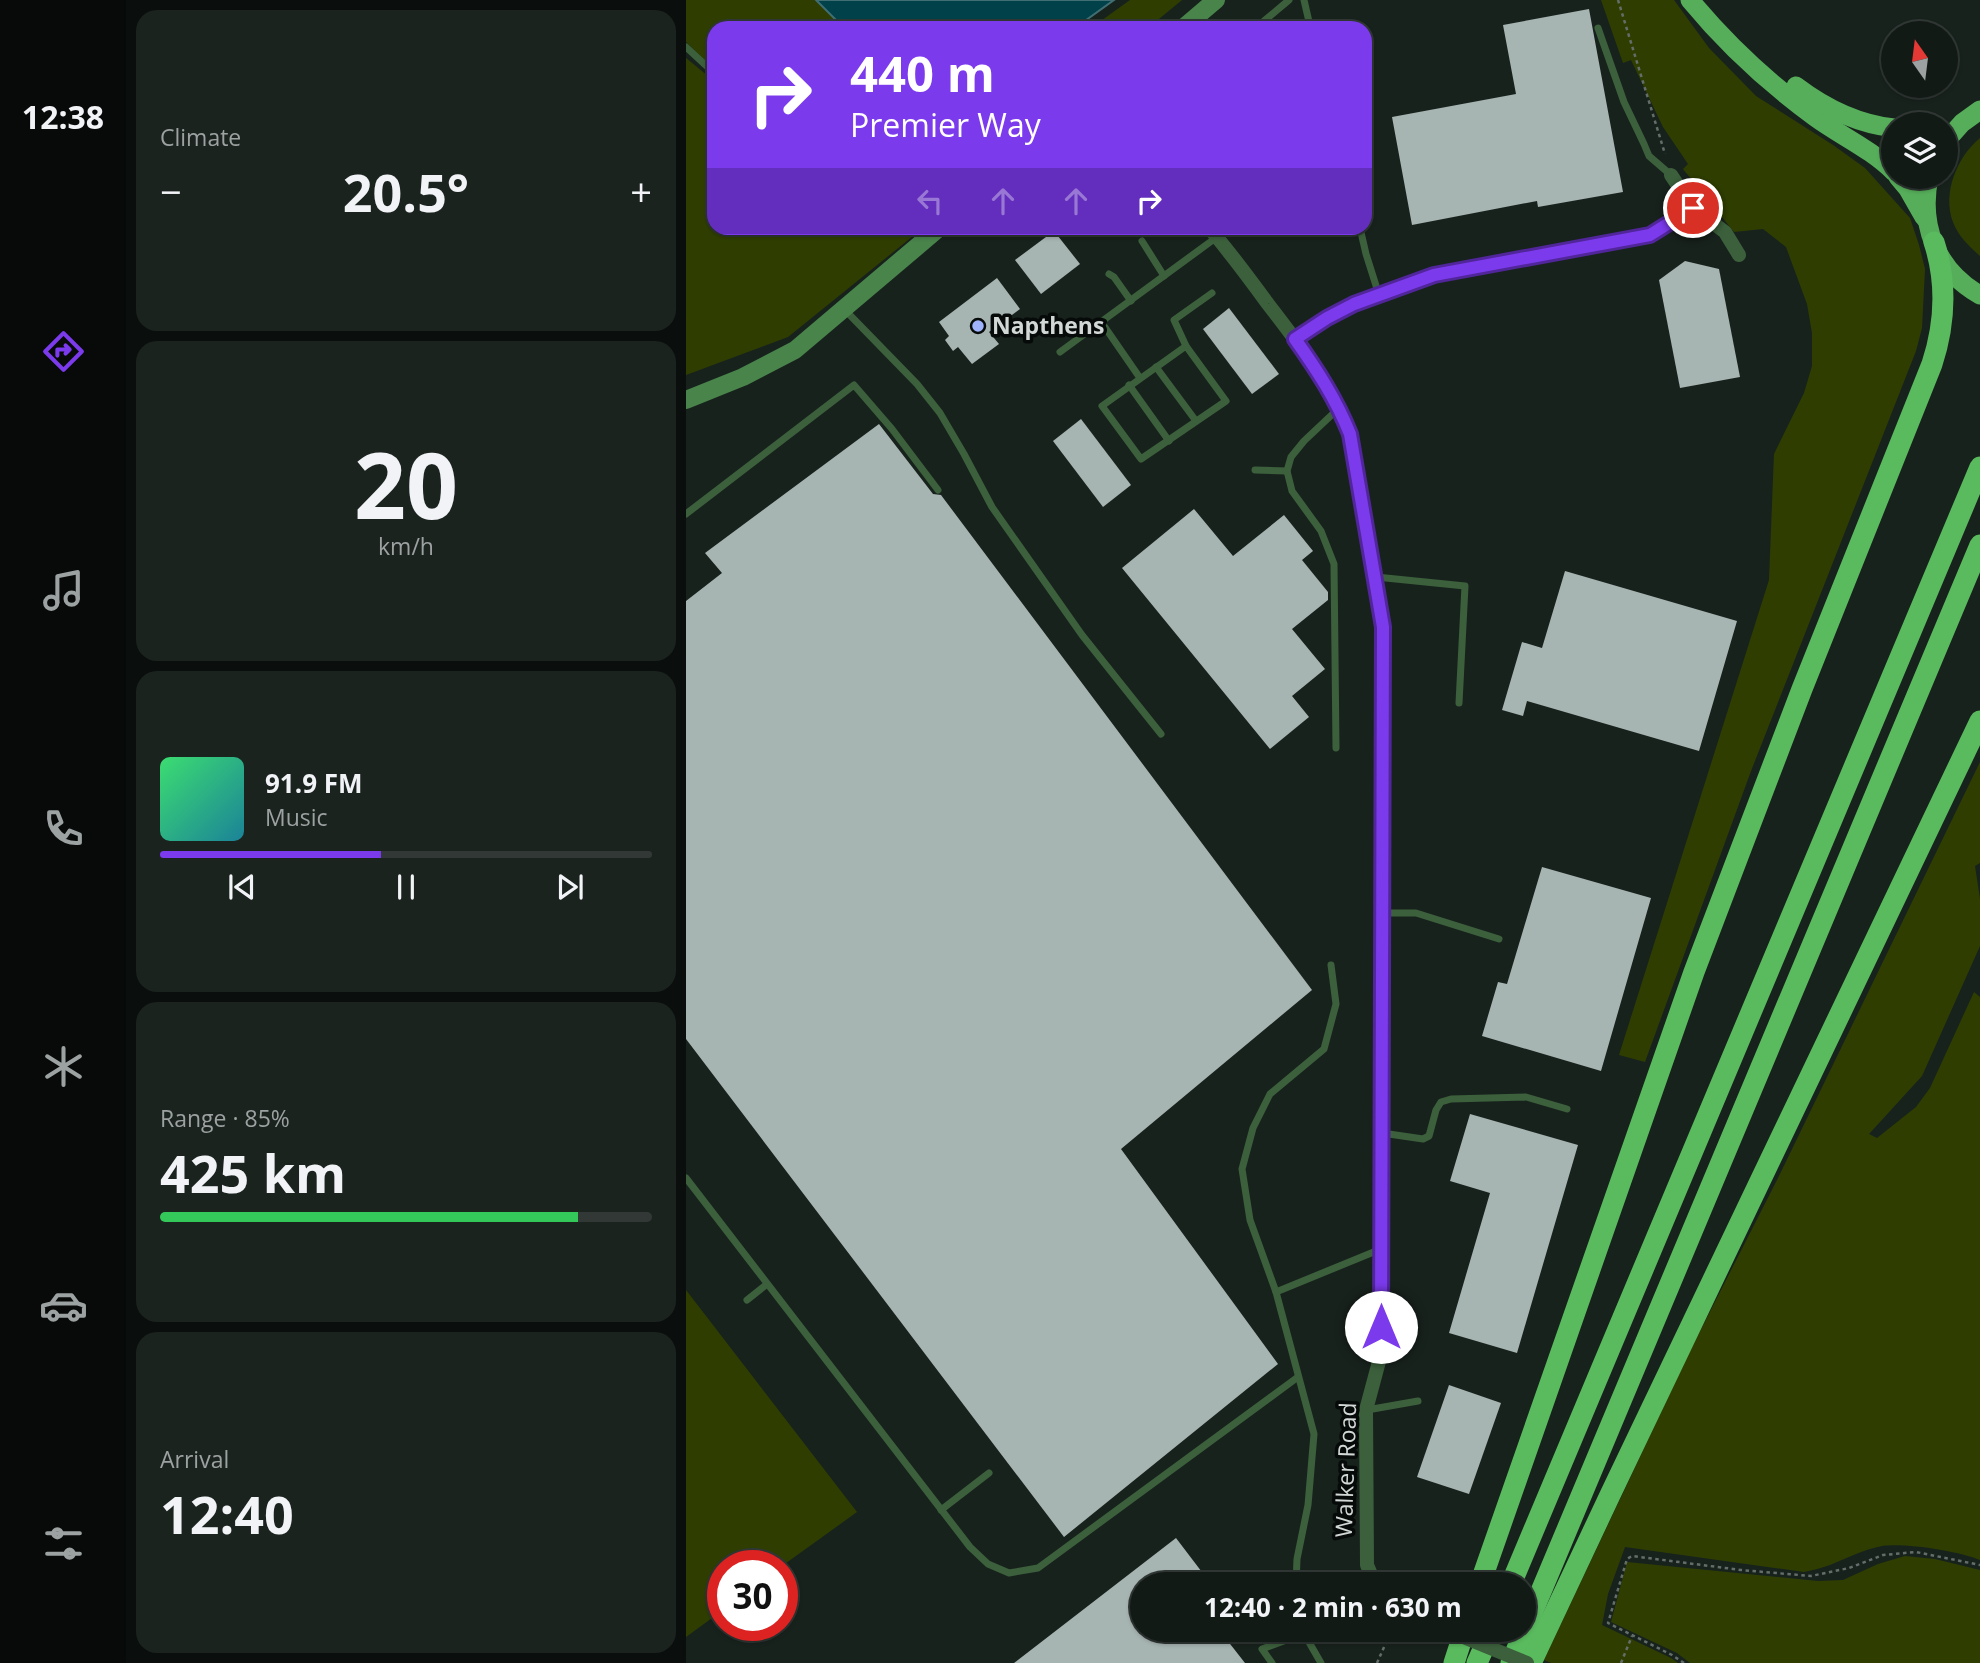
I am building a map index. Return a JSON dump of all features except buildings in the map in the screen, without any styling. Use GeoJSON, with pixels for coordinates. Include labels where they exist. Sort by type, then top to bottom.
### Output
{"type":"FeatureCollection","features":[{"type":"Feature","properties":{"kind":"highway"},"geometry":{"type":"LineString","coordinates":[[1690,0],[1731,47],[1765,78],[1817,118],[1881,161]]}},
{"type":"Feature","properties":{"kind":"highway"},"geometry":{"type":"LineString","coordinates":[[1707,0],[1731,30],[1775,71],[1815,100],[1853,118],[1881,126]]}},
{"type":"Feature","properties":{"kind":"highway"},"geometry":{"type":"LineString","coordinates":[[1958,118],[1977,112]]}},
{"type":"Feature","properties":{"kind":"highway"},"geometry":{"type":"LineString","coordinates":[[1958,130],[1977,112]]}},
{"type":"Feature","properties":{"kind":"highway"},"geometry":{"type":"LineString","coordinates":[[1908,189],[1949,269],[1980,295]]}},
{"type":"Feature","properties":{"kind":"highway"},"geometry":{"type":"LineString","coordinates":[[1484,1572],[1694,972],[1807,677],[1932,363],[1941,333],[1943,302],[1940,265],[1925,207],[1927,189]]}},
{"type":"Feature","properties":{"kind":"highway"},"geometry":{"type":"LineString","coordinates":[[1516,1572],[1980,467]]}},
{"type":"Feature","properties":{"kind":"highway"},"geometry":{"type":"LineString","coordinates":[[1511,1663],[1980,545]]}},
{"type":"Feature","properties":{"kind":"highway"},"geometry":{"type":"LineString","coordinates":[[1529,1663],[1980,721]]}},
{"type":"Feature","properties":{"kind":"highway"},"geometry":{"type":"LineString","coordinates":[[1454,1663],[1461,1642]]}},
{"type":"Feature","properties":{"kind":"highway"},"geometry":{"type":"LineString","coordinates":[[1477,1663],[1486,1642]]}},
{"type":"Feature","properties":{"kind":"main road"},"geometry":{"type":"LineString","coordinates":[[1191,21],[1216,0]]}},
{"type":"Feature","properties":{"kind":"main road"},"geometry":{"type":"LineString","coordinates":[[686,400],[743,377],[795,350],[931,235]]}},
{"type":"Feature","properties":{"kind":"street"},"geometry":{"type":"LineString","coordinates":[[1671,175],[1693,208],[1725,232],[1739,255]]}},
{"type":"Feature","properties":{"kind":"street"},"geometry":{"type":"LineString","coordinates":[[1295,339],[1354,304],[1434,275],[1650,235],[1693,208]]}},
{"type":"Feature","properties":{"kind":"street","name":"Walker Road"},"geometry":{"type":"LineString","coordinates":[[1215,235],[1319,372],[1340,408],[1355,457],[1383,627],[1381,1354],[1366,1410],[1367,1565],[1370,1572]]}},
{"type":"Feature","properties":{"kind":"street"},"geometry":{"type":"LineString","coordinates":[[1476,1642],[1529,1663]]}},
{"type":"Feature","properties":{"kind":"lane"},"geometry":{"type":"LineString","coordinates":[[1264,20],[1289,0]]}},
{"type":"Feature","properties":{"kind":"lane"},"geometry":{"type":"LineString","coordinates":[[1304,0],[1309,21]]}},
{"type":"Feature","properties":{"kind":"lane"},"geometry":{"type":"LineString","coordinates":[[1598,28],[1624,102],[1649,156],[1671,175]]}},
{"type":"Feature","properties":{"kind":"lane"},"geometry":{"type":"LineString","coordinates":[[686,47],[707,66]]}},
{"type":"Feature","properties":{"kind":"lane"},"geometry":{"type":"LineString","coordinates":[[1060,352],[1164,276],[1210,235]]}},
{"type":"Feature","properties":{"kind":"lane"},"geometry":{"type":"LineString","coordinates":[[1362,235],[1379,296]]}},
{"type":"Feature","properties":{"kind":"lane"},"geometry":{"type":"LineString","coordinates":[[1142,241],[1164,276]]}},
{"type":"Feature","properties":{"kind":"lane"},"geometry":{"type":"LineString","coordinates":[[1110,274],[1131,301]]}},
{"type":"Feature","properties":{"kind":"lane"},"geometry":{"type":"LineString","coordinates":[[1186,346],[1102,405],[1141,459],[1226,401],[1186,346],[1174,320],[1212,293]]}},
{"type":"Feature","properties":{"kind":"lane"},"geometry":{"type":"LineString","coordinates":[[844,309],[918,384],[940,413],[992,507],[1082,635],[1161,734]]}},
{"type":"Feature","properties":{"kind":"lane"},"geometry":{"type":"LineString","coordinates":[[1102,323],[1140,377]]}},
{"type":"Feature","properties":{"kind":"lane"},"geometry":{"type":"LineString","coordinates":[[1156,367],[1196,421]]}},
{"type":"Feature","properties":{"kind":"lane"},"geometry":{"type":"LineString","coordinates":[[686,514],[854,384],[938,490]]}},
{"type":"Feature","properties":{"kind":"lane"},"geometry":{"type":"LineString","coordinates":[[1129,385],[1169,441]]}},
{"type":"Feature","properties":{"kind":"lane"},"geometry":{"type":"LineString","coordinates":[[1336,748],[1334,564],[1321,531],[1292,491],[1287,471],[1291,457],[1304,441],[1340,408]]}},
{"type":"Feature","properties":{"kind":"lane"},"geometry":{"type":"LineString","coordinates":[[1255,470],[1287,471]]}},
{"type":"Feature","properties":{"kind":"lane"},"geometry":{"type":"LineString","coordinates":[[1376,577],[1465,586],[1459,704]]}},
{"type":"Feature","properties":{"kind":"lane"},"geometry":{"type":"LineString","coordinates":[[1382,913],[1416,913],[1499,939]]}},
{"type":"Feature","properties":{"kind":"lane"},"geometry":{"type":"LineString","coordinates":[[1296,1572],[1308,1505],[1314,1434],[1276,1292],[1250,1220],[1242,1169],[1253,1128],[1270,1094],[1324,1049],[1336,1004],[1331,965]]}},
{"type":"Feature","properties":{"kind":"lane"},"geometry":{"type":"LineString","coordinates":[[1381,1133],[1423,1139],[1429,1136],[1441,1102],[1451,1099],[1526,1097],[1567,1108]]}},
{"type":"Feature","properties":{"kind":"lane"},"geometry":{"type":"LineString","coordinates":[[686,1178],[970,1548],[988,1564],[1009,1573],[1038,1568],[1298,1377]]}},
{"type":"Feature","properties":{"kind":"lane"},"geometry":{"type":"LineString","coordinates":[[1276,1292],[1381,1249]]}},
{"type":"Feature","properties":{"kind":"lane"},"geometry":{"type":"LineString","coordinates":[[747,1300],[767,1284]]}},
{"type":"Feature","properties":{"kind":"lane"},"geometry":{"type":"LineString","coordinates":[[1366,1410],[1418,1401]]}},
{"type":"Feature","properties":{"kind":"lane"},"geometry":{"type":"LineString","coordinates":[[941,1510],[989,1473]]}},
{"type":"Feature","properties":{"kind":"lane"},"geometry":{"type":"LineString","coordinates":[[1272,1663],[1262,1649],[1279,1642]]}},
{"type":"Feature","properties":{"kind":"lane"},"geometry":{"type":"LineString","coordinates":[[1309,1642],[1321,1663]]}},
{"type":"Feature","properties":{"kind":"path"},"geometry":{"type":"LineString","coordinates":[[1618,0],[1671,175]]}},
{"type":"Feature","properties":{"kind":"path"},"geometry":{"type":"LineString","coordinates":[[1684,1663],[1608,1623],[1625,1562],[1632,1556],[1811,1576],[1849,1568],[1883,1555],[1916,1552],[1980,1565]]}},
{"type":"Feature","properties":{"kind":"path"},"geometry":{"type":"LineString","coordinates":[[1621,1663],[1632,1636]]}},
{"type":"Feature","properties":{"kind":"path"},"geometry":{"type":"LineString","coordinates":[[1377,1663],[1386,1642]]}},
{"type":"Feature","properties":{"kind":"green space"},"geometry":{"type":"Polygon","coordinates":[[[686,0],[816,0],[837,21],[707,21],[707,62],[686,42],[686,0]]]}},
{"type":"Feature","properties":{"kind":"green space"},"geometry":{"type":"Polygon","coordinates":[[[1130,0],[1182,0],[1156,21],[1101,21],[1130,0]]]}},
{"type":"Feature","properties":{"kind":"green space"},"geometry":{"type":"Polygon","coordinates":[[[1601,0],[1674,0],[1709,48],[1756,96],[1865,168],[1881,189],[1910,218],[1925,269],[1922,328],[1916,351],[1751,771],[1645,1062],[1619,1055],[1769,580],[1774,454],[1804,393],[1812,366],[1812,333],[1807,304],[1786,247],[1763,229],[1734,232],[1683,169],[1688,164],[1663,127],[1631,60],[1623,63],[1601,0]]]}},
{"type":"Feature","properties":{"kind":"green space"},"geometry":{"type":"Polygon","coordinates":[[[686,58],[707,75],[707,235],[914,235],[788,337],[686,375],[686,58]]]}},
{"type":"Feature","properties":{"kind":"green space"},"geometry":{"type":"Polygon","coordinates":[[[1980,138],[1980,256],[1955,227],[1949,199],[1951,189],[1958,189],[1958,165],[1980,138]]]}},
{"type":"Feature","properties":{"kind":"green space"},"geometry":{"type":"Polygon","coordinates":[[[1980,762],[1980,863],[1975,866],[1980,899],[1980,946],[1922,1076],[1869,1134],[1877,1138],[1916,1107],[1930,1088],[1974,992],[1980,997],[1980,1560],[1932,1548],[1882,1546],[1804,1572],[1625,1547],[1608,1594],[1602,1625],[1678,1663],[1551,1663],[1544,1660],[1692,1347],[1776,1182],[1980,762]]]}},
{"type":"Feature","properties":{"kind":"green space"},"geometry":{"type":"Polygon","coordinates":[[[686,1290],[857,1512],[798,1554],[798,1550],[707,1550],[707,1622],[686,1637],[686,1290]]]}},
{"type":"Feature","properties":{"kind":"green space"},"geometry":{"type":"Polygon","coordinates":[[[1905,1556],[1935,1559],[1980,1570],[1980,1663],[1690,1663],[1677,1653],[1611,1622],[1627,1562],[1818,1581],[1843,1580],[1878,1564],[1905,1556]]]}},
{"type":"Feature","properties":{"kind":"water"},"geometry":{"type":"Polygon","coordinates":[[[816,0],[1114,0],[1085,21],[837,21],[816,0]]]}},
{"type":"Feature","properties":{"kind":"place","name":"Napthens"},"geometry":{"type":"Point","coordinates":[978,326]}},
{"type":"Feature","properties":{"kind":"route"},"geometry":{"type":"LineString","coordinates":[[1381,1327],[1383,627],[1350,434],[1340,408],[1295,339],[1354,304],[1434,275],[1650,235],[1693,208]]}}]}
